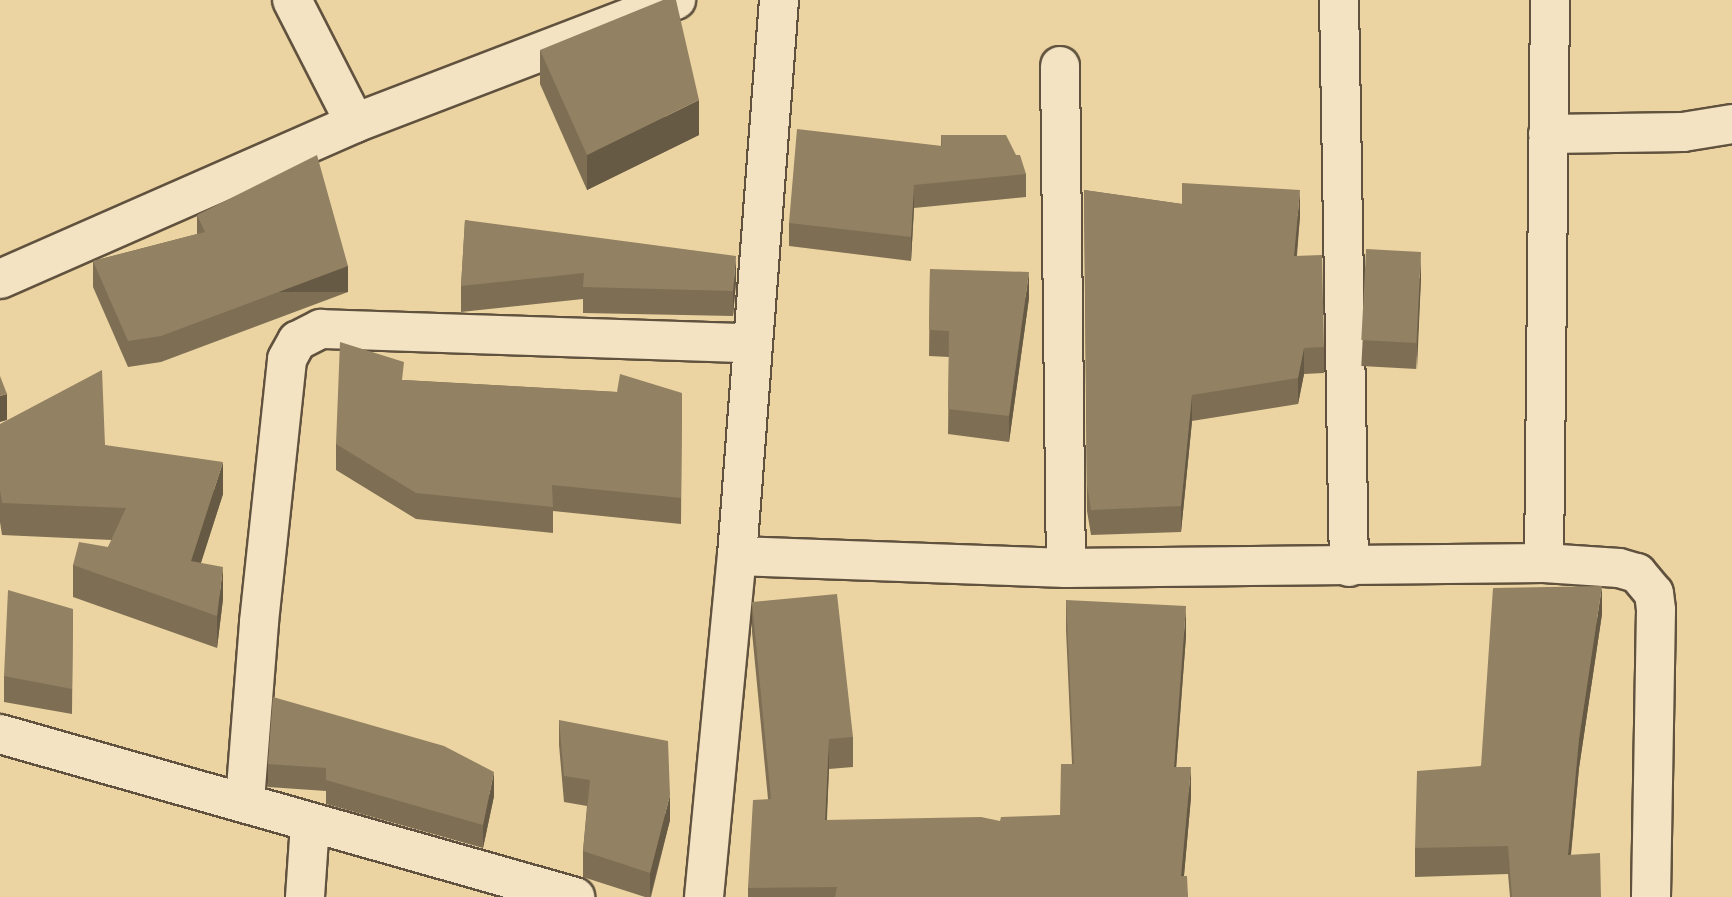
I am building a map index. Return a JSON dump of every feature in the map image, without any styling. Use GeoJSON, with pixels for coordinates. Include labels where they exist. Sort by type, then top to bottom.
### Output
{"type":"FeatureCollection","features":[{"type":"Feature","properties":{"kind":"street"},"geometry":{"type":"LineString","coordinates":[[292,0],[355,123]]}},
{"type":"Feature","properties":{"kind":"street"},"geometry":{"type":"LineString","coordinates":[[0,279],[355,123],[676,0]]}},
{"type":"Feature","properties":{"kind":"street"},"geometry":{"type":"LineString","coordinates":[[704,897],[737,556],[779,0]]}},
{"type":"Feature","properties":{"kind":"street"},"geometry":{"type":"LineString","coordinates":[[1339,0],[1349,567]]}},
{"type":"Feature","properties":{"kind":"street"},"geometry":{"type":"LineString","coordinates":[[1544,562],[1550,0]]}},
{"type":"Feature","properties":{"kind":"street"},"geometry":{"type":"LineString","coordinates":[[1060,66],[1066,568]]}},
{"type":"Feature","properties":{"kind":"street"},"geometry":{"type":"LineString","coordinates":[[1548,135],[1684,132],[1732,124]]}},
{"type":"Feature","properties":{"kind":"street"},"geometry":{"type":"LineString","coordinates":[[245,801],[259,622],[285,373],[287,359],[297,341],[321,329],[751,343]]}},
{"type":"Feature","properties":{"kind":"street"},"geometry":{"type":"LineString","coordinates":[[737,556],[1066,568],[1349,567],[1544,562],[1619,568],[1637,573],[1654,593],[1656,610],[1651,897]]}},
{"type":"Feature","properties":{"kind":"street"},"geometry":{"type":"LineString","coordinates":[[0,734],[245,801],[310,823],[575,897]]}},
{"type":"Feature","properties":{"kind":"street"},"geometry":{"type":"LineString","coordinates":[[305,897],[310,823]]}},
{"type":"Feature","properties":{"kind":"building"},"geometry":{"type":"Polygon","coordinates":[[[663,0],[676,0],[699,100],[587,155],[540,50],[663,0]]]}},
{"type":"Feature","properties":{"kind":"building"},"geometry":{"type":"Polygon","coordinates":[[[797,129],[942,146],[941,135],[1006,135],[1016,155],[1020,155],[1026,174],[914,185],[911,237],[789,223],[797,129]]]}},
{"type":"Feature","properties":{"kind":"building"},"geometry":{"type":"Polygon","coordinates":[[[317,155],[348,266],[161,336],[128,341],[93,261],[205,232],[197,215],[317,155]]]}},
{"type":"Feature","properties":{"kind":"building"},"geometry":{"type":"Polygon","coordinates":[[[1182,183],[1300,190],[1294,256],[1322,255],[1324,347],[1304,348],[1298,378],[1192,395],[1181,506],[1091,510],[1087,485],[1084,190],[1182,204],[1182,183]]]}},
{"type":"Feature","properties":{"kind":"building"},"geometry":{"type":"Polygon","coordinates":[[[465,220],[736,256],[733,291],[583,287],[584,273],[461,286],[465,220]]]}},
{"type":"Feature","properties":{"kind":"building"},"geometry":{"type":"Polygon","coordinates":[[[1366,249],[1421,252],[1416,343],[1361,340],[1366,249]]]}},
{"type":"Feature","properties":{"kind":"building"},"geometry":{"type":"Polygon","coordinates":[[[930,269],[1029,272],[1009,416],[948,409],[949,331],[929,330],[930,269]]]}},
{"type":"Feature","properties":{"kind":"building"},"geometry":{"type":"Polygon","coordinates":[[[340,342],[404,362],[402,380],[617,392],[620,374],[682,393],[681,498],[552,485],[553,507],[416,493],[336,444],[340,342]]]}},
{"type":"Feature","properties":{"kind":"building"},"geometry":{"type":"Polygon","coordinates":[[[102,370],[105,445],[223,462],[191,561],[223,567],[217,616],[73,565],[79,542],[108,547],[126,508],[2,503],[0,424],[102,370]]]}},
{"type":"Feature","properties":{"kind":"building"},"geometry":{"type":"Polygon","coordinates":[[[0,376],[7,394],[0,396],[0,376]]]}},
{"type":"Feature","properties":{"kind":"building"},"geometry":{"type":"Polygon","coordinates":[[[1602,586],[1579,739],[1568,855],[1600,853],[1601,897],[1512,897],[1508,846],[1415,848],[1417,771],[1481,766],[1493,588],[1602,586]]]}},
{"type":"Feature","properties":{"kind":"building"},"geometry":{"type":"Polygon","coordinates":[[[8,590],[73,609],[72,689],[4,676],[8,590]]]}},
{"type":"Feature","properties":{"kind":"building"},"geometry":{"type":"Polygon","coordinates":[[[837,594],[853,737],[829,739],[825,820],[981,817],[1000,821],[1001,817],[1060,815],[1061,764],[1074,764],[1066,600],[1186,606],[1174,767],[1191,767],[1181,876],[1187,876],[1188,897],[835,897],[837,887],[748,888],[753,800],[771,799],[752,602],[837,594]]]}},
{"type":"Feature","properties":{"kind":"building"},"geometry":{"type":"Polygon","coordinates":[[[273,697],[444,746],[494,772],[483,825],[326,780],[326,768],[268,764],[273,697]]]}},
{"type":"Feature","properties":{"kind":"building"},"geometry":{"type":"Polygon","coordinates":[[[559,720],[668,741],[670,795],[650,873],[583,851],[590,780],[564,776],[559,720]]]}}]}
